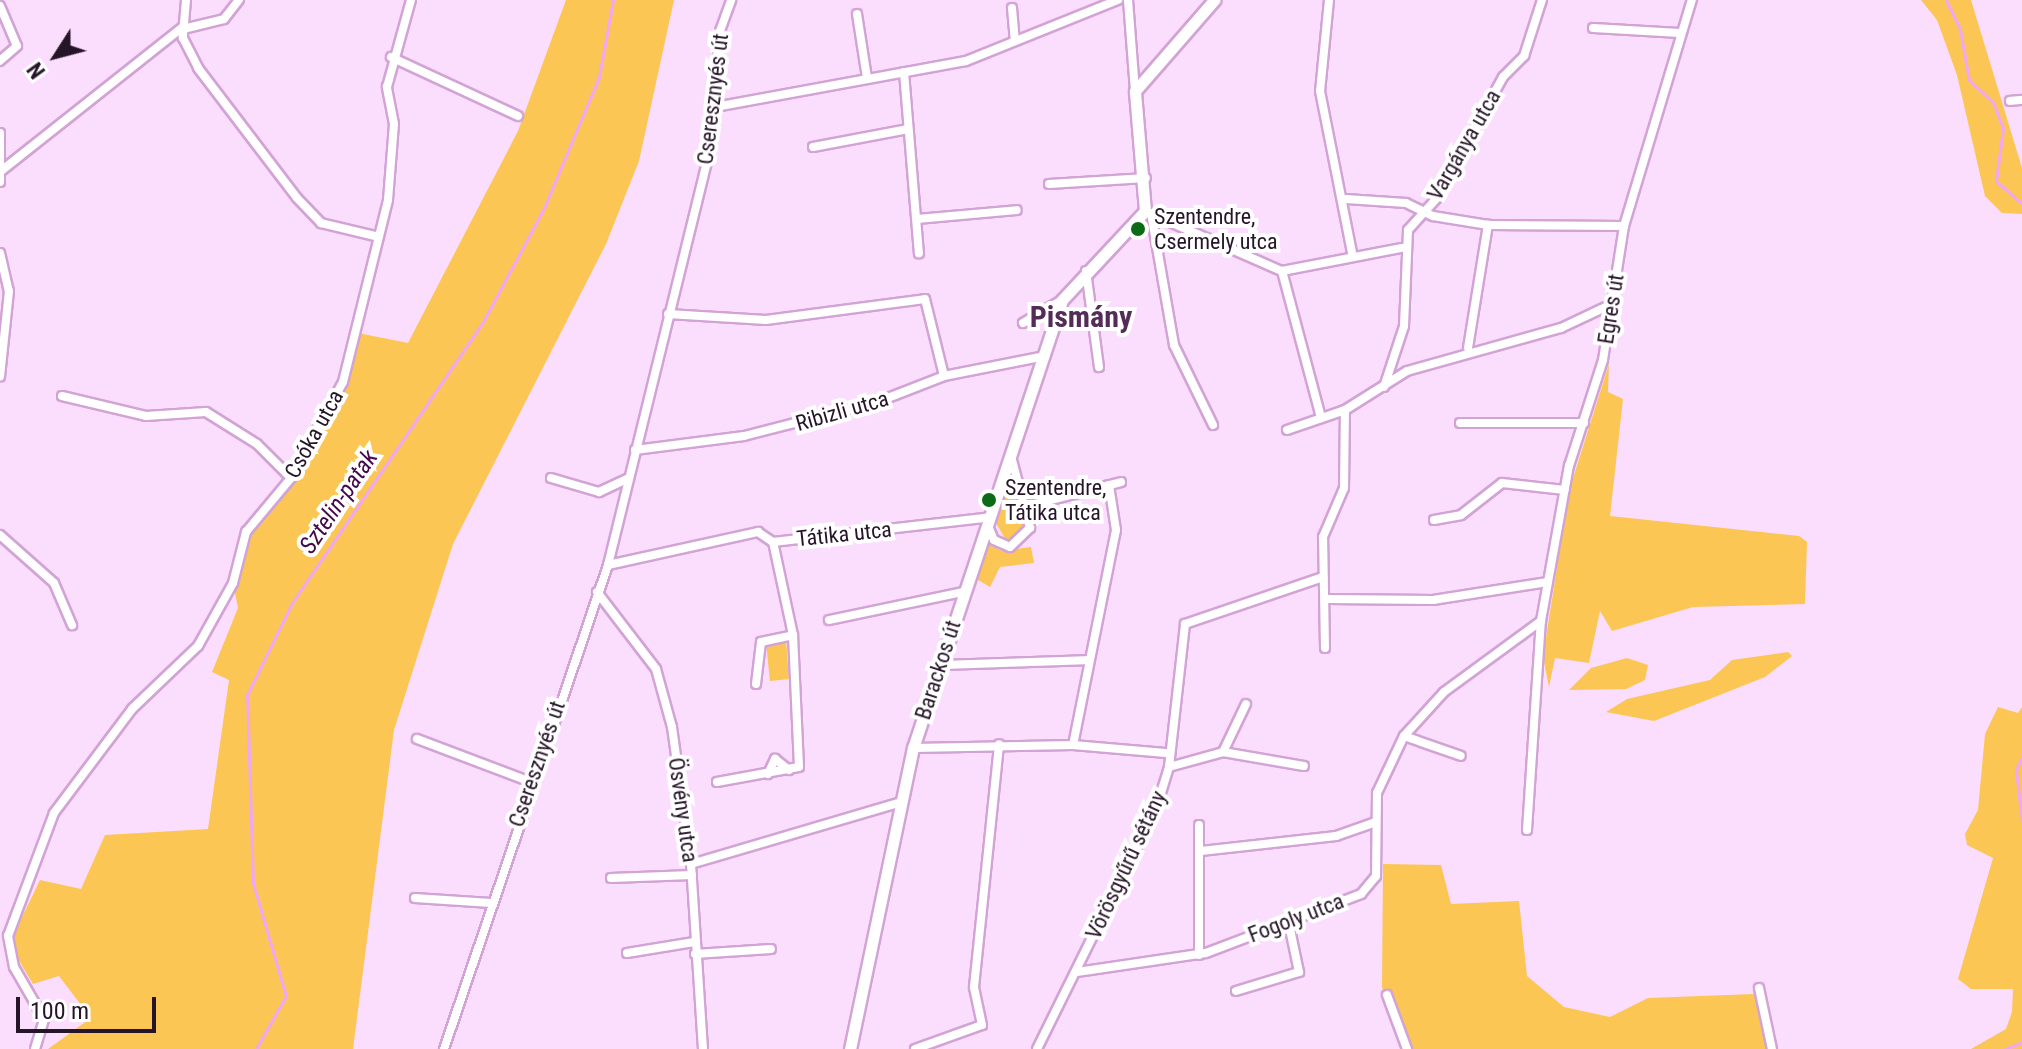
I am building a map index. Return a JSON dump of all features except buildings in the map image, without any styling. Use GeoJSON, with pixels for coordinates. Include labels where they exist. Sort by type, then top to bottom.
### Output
{"type":"FeatureCollection","features":[{"type":"Feature","properties":{"kind":"street"},"geometry":{"type":"LineString","coordinates":[[186,0],[184,28],[198,68],[297,198],[321,223],[375,236]]}},
{"type":"Feature","properties":{"kind":"street"},"geometry":{"type":"LineString","coordinates":[[1,171],[184,28],[224,19],[239,0]]}},
{"type":"Feature","properties":{"kind":"street","name":"Csóka utca"},"geometry":{"type":"LineString","coordinates":[[4,934],[54,813],[93,765],[132,709],[198,646],[233,583],[246,532],[291,478],[343,382],[391,171],[391,57],[411,0]]}},
{"type":"Feature","properties":{"kind":"street","name":"Cseresznyés út"},"geometry":{"type":"LineString","coordinates":[[444,1049],[531,782],[608,565],[715,107],[720,31],[731,0]]}},
{"type":"Feature","properties":{"kind":"street"},"geometry":{"type":"LineString","coordinates":[[715,107],[966,61],[1118,0]]}},
{"type":"Feature","properties":{"kind":"street"},"geometry":{"type":"LineString","coordinates":[[1128,0],[1148,212],[1174,345],[1213,425]]}},
{"type":"Feature","properties":{"kind":"street"},"geometry":{"type":"LineString","coordinates":[[1135,91],[1214,0]]}},
{"type":"Feature","properties":{"kind":"street"},"geometry":{"type":"LineString","coordinates":[[1329,0],[1320,91],[1346,199],[1352,252]]}},
{"type":"Feature","properties":{"kind":"street","name":"Vargánya utca"},"geometry":{"type":"LineString","coordinates":[[1384,387],[1404,326],[1402,248],[1422,210],[1437,198],[1503,77],[1524,56],[1542,0]]}},
{"type":"Feature","properties":{"kind":"street","name":"Egres út"},"geometry":{"type":"LineString","coordinates":[[1527,830],[1541,621],[1565,490],[1612,304],[1624,226],[1692,0]]}},
{"type":"Feature","properties":{"kind":"street"},"geometry":{"type":"LineString","coordinates":[[0,6],[17,46],[0,61]]}},
{"type":"Feature","properties":{"kind":"street"},"geometry":{"type":"LineString","coordinates":[[1012,8],[1015,40]]}},
{"type":"Feature","properties":{"kind":"street"},"geometry":{"type":"LineString","coordinates":[[857,14],[867,78]]}},
{"type":"Feature","properties":{"kind":"street"},"geometry":{"type":"LineString","coordinates":[[1593,28],[1680,33]]}},
{"type":"Feature","properties":{"kind":"street"},"geometry":{"type":"LineString","coordinates":[[391,57],[518,116]]}},
{"type":"Feature","properties":{"kind":"street"},"geometry":{"type":"LineString","coordinates":[[904,72],[919,253]]}},
{"type":"Feature","properties":{"kind":"street"},"geometry":{"type":"LineString","coordinates":[[2010,101],[2022,100]]}},
{"type":"Feature","properties":{"kind":"street"},"geometry":{"type":"LineString","coordinates":[[813,147],[908,129]]}},
{"type":"Feature","properties":{"kind":"street"},"geometry":{"type":"LineString","coordinates":[[0,133],[0,182]]}},
{"type":"Feature","properties":{"kind":"street"},"geometry":{"type":"LineString","coordinates":[[1049,184],[1146,178]]}},
{"type":"Feature","properties":{"kind":"street"},"geometry":{"type":"LineString","coordinates":[[1346,199],[1422,210],[1488,225],[1624,226]]}},
{"type":"Feature","properties":{"kind":"street"},"geometry":{"type":"LineString","coordinates":[[917,219],[1017,210]]}},
{"type":"Feature","properties":{"kind":"street"},"geometry":{"type":"LineString","coordinates":[[1148,212],[1282,271],[1352,252],[1402,248]]}},
{"type":"Feature","properties":{"kind":"street","name":"Barackos út"},"geometry":{"type":"LineString","coordinates":[[1023,323],[1062,300],[1086,270],[1148,212]]}},
{"type":"Feature","properties":{"kind":"street"},"geometry":{"type":"LineString","coordinates":[[1468,348],[1488,225]]}},
{"type":"Feature","properties":{"kind":"street"},"geometry":{"type":"LineString","coordinates":[[0,253],[9,291],[0,377]]}},
{"type":"Feature","properties":{"kind":"street"},"geometry":{"type":"LineString","coordinates":[[1086,270],[1099,367]]}},
{"type":"Feature","properties":{"kind":"street"},"geometry":{"type":"LineString","coordinates":[[1282,271],[1321,418]]}},
{"type":"Feature","properties":{"kind":"street"},"geometry":{"type":"LineString","coordinates":[[668,314],[766,320],[925,299],[944,376]]}},
{"type":"Feature","properties":{"kind":"street","name":"Barackos út"},"geometry":{"type":"LineString","coordinates":[[850,1049],[913,748],[938,665],[1062,300]]}},
{"type":"Feature","properties":{"kind":"street"},"geometry":{"type":"LineString","coordinates":[[1287,430],[1345,410],[1384,387],[1468,348],[1561,328],[1612,304]]}},
{"type":"Feature","properties":{"kind":"street","name":"Ribizli utca"},"geometry":{"type":"LineString","coordinates":[[635,450],[803,423],[944,376],[1045,356]]}},
{"type":"Feature","properties":{"kind":"street"},"geometry":{"type":"LineString","coordinates":[[62,396],[146,416],[206,412],[257,444],[291,478]]}},
{"type":"Feature","properties":{"kind":"street"},"geometry":{"type":"LineString","coordinates":[[1325,648],[1329,599],[1323,577],[1323,537],[1340,500],[1348,456],[1345,410]]}},
{"type":"Feature","properties":{"kind":"street"},"geometry":{"type":"LineString","coordinates":[[1460,423],[1584,423]]}},
{"type":"Feature","properties":{"kind":"street"},"geometry":{"type":"LineString","coordinates":[[989,522],[999,544],[1015,545],[1030,528],[1027,506],[1011,456]]}},
{"type":"Feature","properties":{"kind":"street"},"geometry":{"type":"LineString","coordinates":[[551,478],[599,492],[627,479]]}},
{"type":"Feature","properties":{"kind":"street"},"geometry":{"type":"LineString","coordinates":[[1027,506],[1121,482]]}},
{"type":"Feature","properties":{"kind":"street"},"geometry":{"type":"LineString","coordinates":[[1434,520],[1461,515],[1502,483],[1565,490]]}},
{"type":"Feature","properties":{"kind":"street"},"geometry":{"type":"LineString","coordinates":[[1073,745],[1116,530],[1109,485]]}},
{"type":"Feature","properties":{"kind":"street","name":"Tátika utca"},"geometry":{"type":"LineString","coordinates":[[608,565],[748,533],[773,542],[989,522]]}},
{"type":"Feature","properties":{"kind":"street"},"geometry":{"type":"LineString","coordinates":[[0,535],[54,583],[72,625]]}},
{"type":"Feature","properties":{"kind":"street"},"geometry":{"type":"LineString","coordinates":[[717,782],[789,770],[799,764],[793,635],[773,542]]}},
{"type":"Feature","properties":{"kind":"street","name":"Vörösgyűrű sétány"},"geometry":{"type":"LineString","coordinates":[[1037,1049],[1077,972],[1169,767],[1166,753],[1185,624],[1323,577]]}},
{"type":"Feature","properties":{"kind":"street"},"geometry":{"type":"LineString","coordinates":[[1329,599],[1433,600],[1548,582]]}},
{"type":"Feature","properties":{"kind":"street","name":"Ösvény utca"},"geometry":{"type":"LineString","coordinates":[[597,592],[656,669],[691,864],[703,1049]]}},
{"type":"Feature","properties":{"kind":"street"},"geometry":{"type":"LineString","coordinates":[[829,620],[963,592]]}},
{"type":"Feature","properties":{"kind":"street","name":"Fogoly utca"},"geometry":{"type":"LineString","coordinates":[[1077,972],[1199,955],[1371,886],[1377,793],[1404,736],[1444,692],[1541,621]]}},
{"type":"Feature","properties":{"kind":"street"},"geometry":{"type":"LineString","coordinates":[[756,684],[761,642],[793,635]]}},
{"type":"Feature","properties":{"kind":"street"},"geometry":{"type":"LineString","coordinates":[[938,665],[1088,660]]}},
{"type":"Feature","properties":{"kind":"street"},"geometry":{"type":"LineString","coordinates":[[1223,752],[1246,704]]}},
{"type":"Feature","properties":{"kind":"street"},"geometry":{"type":"LineString","coordinates":[[1404,736],[1461,756]]}},
{"type":"Feature","properties":{"kind":"street"},"geometry":{"type":"LineString","coordinates":[[417,739],[531,782]]}},
{"type":"Feature","properties":{"kind":"street"},"geometry":{"type":"LineString","coordinates":[[915,1049],[980,1031],[974,987],[999,744]]}},
{"type":"Feature","properties":{"kind":"street"},"geometry":{"type":"LineString","coordinates":[[913,748],[1073,745],[1166,753]]}},
{"type":"Feature","properties":{"kind":"street"},"geometry":{"type":"LineString","coordinates":[[1169,767],[1223,752],[1304,766]]}},
{"type":"Feature","properties":{"kind":"street"},"geometry":{"type":"LineString","coordinates":[[691,864],[901,802]]}},
{"type":"Feature","properties":{"kind":"street"},"geometry":{"type":"LineString","coordinates":[[1201,851],[1362,832],[1376,822]]}},
{"type":"Feature","properties":{"kind":"street"},"geometry":{"type":"LineString","coordinates":[[1199,825],[1199,955]]}},
{"type":"Feature","properties":{"kind":"street"},"geometry":{"type":"LineString","coordinates":[[611,878],[692,875]]}},
{"type":"Feature","properties":{"kind":"street"},"geometry":{"type":"LineString","coordinates":[[415,898],[491,903]]}},
{"type":"Feature","properties":{"kind":"street"},"geometry":{"type":"LineString","coordinates":[[1236,991],[1299,972],[1288,920]]}},
{"type":"Feature","properties":{"kind":"street"},"geometry":{"type":"LineString","coordinates":[[4,934],[14,967],[44,1019],[35,1049]]}},
{"type":"Feature","properties":{"kind":"street"},"geometry":{"type":"LineString","coordinates":[[627,953],[694,942]]}},
{"type":"Feature","properties":{"kind":"street"},"geometry":{"type":"LineString","coordinates":[[695,954],[771,949]]}},
{"type":"Feature","properties":{"kind":"street"},"geometry":{"type":"LineString","coordinates":[[1759,988],[1772,1049]]}},
{"type":"Feature","properties":{"kind":"street"},"geometry":{"type":"LineString","coordinates":[[1387,995],[1407,1049]]}},
{"type":"Feature","properties":{"kind":"shaded area"},"geometry":{"type":"Polygon","coordinates":[[[566,0],[674,0],[639,161],[606,244],[453,544],[394,730],[353,1049],[48,1049],[91,1018],[59,976],[33,984],[9,944],[40,880],[81,889],[105,835],[208,829],[229,680],[212,672],[238,608],[233,583],[241,544],[325,425],[353,332],[408,343],[518,131],[566,0]]]}},
{"type":"Feature","properties":{"kind":"shaded area"},"geometry":{"type":"Polygon","coordinates":[[[1921,0],[1971,0],[2022,168],[2022,214],[2002,213],[1985,196],[1957,75],[1937,20],[1921,0]]]}},
{"type":"Feature","properties":{"kind":"shaded area"},"geometry":{"type":"Polygon","coordinates":[[[1609,364],[1608,392],[1623,399],[1610,516],[1799,536],[1807,542],[1805,604],[1693,607],[1612,631],[1600,611],[1589,663],[1555,658],[1549,687],[1543,657],[1569,491],[1609,364]]]}},
{"type":"Feature","properties":{"kind":"shaded area"},"geometry":{"type":"Polygon","coordinates":[[[1013,472],[1027,528],[1007,542],[996,523],[1013,472]]]}},
{"type":"Feature","properties":{"kind":"shaded area"},"geometry":{"type":"Polygon","coordinates":[[[985,543],[1002,551],[1031,547],[1034,563],[1000,567],[990,587],[973,577],[985,543]]]}},
{"type":"Feature","properties":{"kind":"shaded area"},"geometry":{"type":"Polygon","coordinates":[[[786,641],[789,679],[770,681],[766,643],[786,641]]]}},
{"type":"Feature","properties":{"kind":"shaded area"},"geometry":{"type":"Polygon","coordinates":[[[1788,652],[1792,656],[1765,677],[1654,721],[1606,712],[1627,699],[1710,680],[1732,660],[1788,652]]]}},
{"type":"Feature","properties":{"kind":"shaded area"},"geometry":{"type":"Polygon","coordinates":[[[1627,658],[1648,665],[1645,680],[1626,689],[1569,690],[1591,668],[1627,658]]]}},
{"type":"Feature","properties":{"kind":"shaded area"},"geometry":{"type":"Polygon","coordinates":[[[1998,707],[2018,713],[2022,707],[2022,1049],[1971,1049],[2006,1029],[2012,1012],[2013,989],[1971,989],[1958,979],[1993,858],[1967,845],[1965,834],[1978,810],[1985,734],[1998,707]]]}},
{"type":"Feature","properties":{"kind":"shaded area"},"geometry":{"type":"Polygon","coordinates":[[[1383,864],[1441,865],[1451,904],[1519,901],[1527,976],[1564,1007],[1610,1017],[1648,998],[1754,994],[1774,1049],[1407,1049],[1382,987],[1383,864]]]}},
{"type":"Feature","properties":{"kind":"waterway","name":"Sztelin-patak"},"geometry":{"type":"LineString","coordinates":[[256,1049],[286,996],[253,883],[247,695],[292,603],[484,320],[544,208],[599,77],[613,0]]}},
{"type":"Feature","properties":{"kind":"waterway"},"geometry":{"type":"LineString","coordinates":[[1946,0],[1960,29],[1969,80],[1993,102],[2003,128],[1996,181],[2022,204]]}},
{"type":"Feature","properties":{"kind":"waterway"},"geometry":{"type":"LineString","coordinates":[[2022,757],[2016,770],[2022,821]]}},
{"type":"Feature","properties":{"kind":"waterway"},"geometry":{"type":"LineString","coordinates":[[2005,1049],[2022,1042]]}},
{"type":"Feature","properties":{"kind":"place","name":"Szentendre, Csermely utca"},"geometry":{"type":"Point","coordinates":[1138,229]}},
{"type":"Feature","properties":{"kind":"place","name":"Szentendre, Tátika utca"},"geometry":{"type":"Point","coordinates":[989,500]}},
{"type":"Feature","properties":{"kind":"district","name":"Pismány"},"geometry":{"type":"Point","coordinates":[1081,317]}}]}
